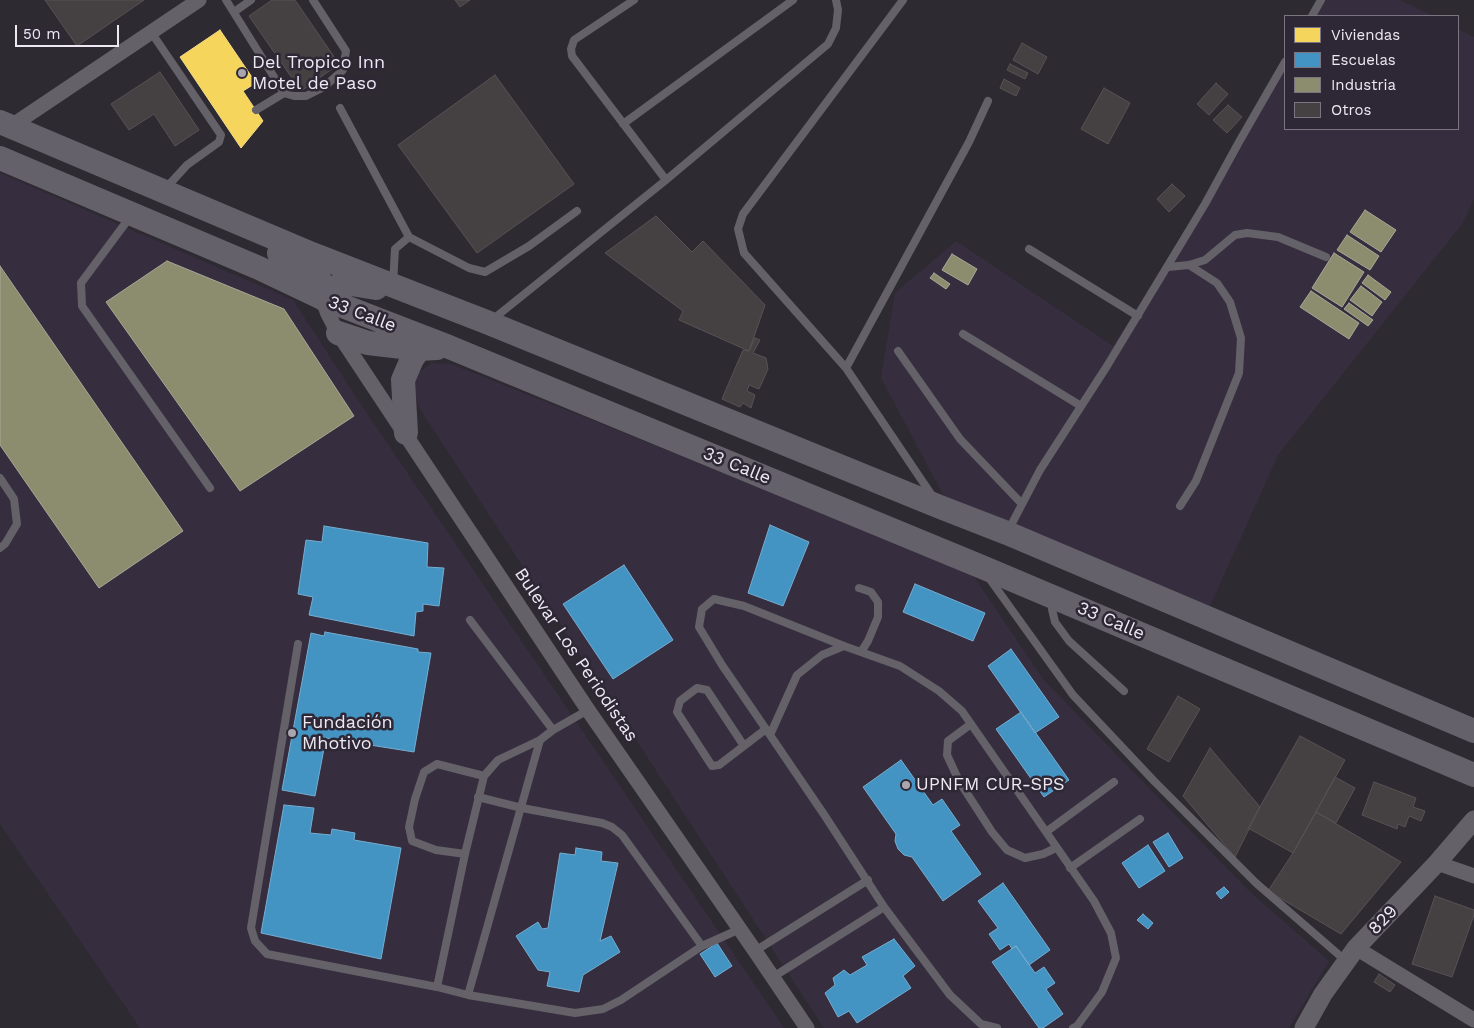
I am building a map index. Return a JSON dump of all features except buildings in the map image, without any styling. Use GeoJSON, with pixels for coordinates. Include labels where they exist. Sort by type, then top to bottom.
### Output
{"type":"FeatureCollection","features":[{"type":"Feature","properties":{"kind":"main road"},"geometry":{"type":"LineString","coordinates":[[5,125],[393,290],[489,323],[940,507],[1007,532],[1474,731]]}},
{"type":"Feature","properties":{"kind":"main road","name":"33 Calle"},"geometry":{"type":"LineString","coordinates":[[0,158],[259,268],[322,298],[450,347],[982,567],[1474,775]]}},
{"type":"Feature","properties":{"kind":"main road"},"geometry":{"type":"LineString","coordinates":[[205,209],[226,226],[300,264],[321,282],[324,288],[322,298]]}},
{"type":"Feature","properties":{"kind":"main road"},"geometry":{"type":"LineString","coordinates":[[322,298],[327,290],[351,284],[393,290]]}},
{"type":"Feature","properties":{"kind":"main road"},"geometry":{"type":"LineString","coordinates":[[338,332],[368,343],[418,349],[450,347]]}},
{"type":"Feature","properties":{"kind":"main road"},"geometry":{"type":"LineString","coordinates":[[406,433],[403,380],[418,349]]}},
{"type":"Feature","properties":{"kind":"street"},"geometry":{"type":"LineString","coordinates":[[5,125],[199,0]]}},
{"type":"Feature","properties":{"kind":"street","name":"Bulevar Los Periodistas"},"geometry":{"type":"LineString","coordinates":[[322,298],[338,332],[588,710],[773,977],[806,1028]]}},
{"type":"Feature","properties":{"kind":"street","name":"829"},"geometry":{"type":"LineString","coordinates":[[1304,1028],[1323,994],[1351,954],[1437,863],[1474,820]]}},
{"type":"Feature","properties":{"kind":"street"},"geometry":{"type":"LineString","coordinates":[[1437,863],[1474,876]]}},
{"type":"Feature","properties":{"kind":"street"},"geometry":{"type":"LineString","coordinates":[[1351,954],[1474,1020]]}},
{"type":"Feature","properties":{"kind":"lane"},"geometry":{"type":"LineString","coordinates":[[226,0],[284,93],[294,96],[306,96],[324,88],[344,70],[346,51],[313,0]]}},
{"type":"Feature","properties":{"kind":"lane"},"geometry":{"type":"LineString","coordinates":[[234,12],[251,0]]}},
{"type":"Feature","properties":{"kind":"lane"},"geometry":{"type":"LineString","coordinates":[[634,0],[574,40],[571,49],[572,56],[666,180]]}},
{"type":"Feature","properties":{"kind":"lane"},"geometry":{"type":"LineString","coordinates":[[623,124],[793,0]]}},
{"type":"Feature","properties":{"kind":"lane"},"geometry":{"type":"LineString","coordinates":[[489,323],[666,180],[828,44],[836,28],[838,10],[836,0]]}},
{"type":"Feature","properties":{"kind":"lane"},"geometry":{"type":"LineString","coordinates":[[903,0],[743,214],[738,228],[744,253],[846,368],[940,507]]}},
{"type":"Feature","properties":{"kind":"lane"},"geometry":{"type":"LineString","coordinates":[[1313,15],[1321,0]]}},
{"type":"Feature","properties":{"kind":"lane"},"geometry":{"type":"LineString","coordinates":[[151,32],[221,135]]}},
{"type":"Feature","properties":{"kind":"lane"},"geometry":{"type":"LineString","coordinates":[[1007,532],[1040,470],[1168,267],[1284,64]]}},
{"type":"Feature","properties":{"kind":"lane"},"geometry":{"type":"LineString","coordinates":[[256,110],[284,93]]}},
{"type":"Feature","properties":{"kind":"lane"},"geometry":{"type":"LineString","coordinates":[[846,368],[969,142],[988,101]]}},
{"type":"Feature","properties":{"kind":"lane"},"geometry":{"type":"LineString","coordinates":[[340,108],[409,237],[469,268],[485,272],[529,246],[577,212]]}},
{"type":"Feature","properties":{"kind":"lane"},"geometry":{"type":"LineString","coordinates":[[163,191],[187,166],[218,142],[221,135],[228,130]]}},
{"type":"Feature","properties":{"kind":"lane"},"geometry":{"type":"LineString","coordinates":[[132,214],[82,283],[82,306],[210,488]]}},
{"type":"Feature","properties":{"kind":"lane"},"geometry":{"type":"LineString","coordinates":[[1168,267],[1189,265],[1205,260],[1235,235],[1247,233],[1278,237],[1326,257]]}},
{"type":"Feature","properties":{"kind":"lane"},"geometry":{"type":"LineString","coordinates":[[393,290],[395,248],[409,237]]}},
{"type":"Feature","properties":{"kind":"lane"},"geometry":{"type":"LineString","coordinates":[[1029,249],[1138,316]]}},
{"type":"Feature","properties":{"kind":"lane"},"geometry":{"type":"LineString","coordinates":[[1180,506],[1196,481],[1238,373],[1241,338],[1230,302],[1217,283],[1189,265]]}},
{"type":"Feature","properties":{"kind":"lane"},"geometry":{"type":"LineString","coordinates":[[962,334],[1081,406]]}},
{"type":"Feature","properties":{"kind":"lane"},"geometry":{"type":"LineString","coordinates":[[898,351],[960,439],[1022,504]]}},
{"type":"Feature","properties":{"kind":"lane"},"geometry":{"type":"LineString","coordinates":[[0,478],[14,499],[17,524],[5,544],[0,548]]}},
{"type":"Feature","properties":{"kind":"lane"},"geometry":{"type":"LineString","coordinates":[[982,567],[1074,695],[1154,781],[1256,883],[1351,954]]}},
{"type":"Feature","properties":{"kind":"lane"},"geometry":{"type":"LineString","coordinates":[[859,588],[871,592],[878,602],[878,617],[861,652]]}},
{"type":"Feature","properties":{"kind":"lane"},"geometry":{"type":"LineString","coordinates":[[1054,597],[1052,609],[1055,622],[1069,641],[1124,691]]}},
{"type":"Feature","properties":{"kind":"lane"},"geometry":{"type":"LineString","coordinates":[[997,1028],[981,1024],[950,994],[884,907],[868,880],[722,665],[699,626],[702,609],[714,600],[744,606],[900,666],[939,691],[962,711],[1094,901],[1111,933],[1116,958],[1102,992],[1077,1026],[1073,1028]]}},
{"type":"Feature","properties":{"kind":"lane"},"geometry":{"type":"LineString","coordinates":[[470,620],[553,730]]}},
{"type":"Feature","properties":{"kind":"lane"},"geometry":{"type":"LineString","coordinates":[[298,644],[251,928],[254,941],[266,954],[437,987],[468,995],[575,1013],[603,1009],[621,1000],[702,946],[740,929]]}},
{"type":"Feature","properties":{"kind":"lane"},"geometry":{"type":"LineString","coordinates":[[744,746],[707,690],[697,688],[680,701],[677,712],[712,766],[719,765],[744,746],[768,732],[797,675],[822,655],[844,646]]}},
{"type":"Feature","properties":{"kind":"lane"},"geometry":{"type":"LineString","coordinates":[[437,987],[465,854],[484,776],[498,760],[540,740],[553,730],[588,710]]}},
{"type":"Feature","properties":{"kind":"lane"},"geometry":{"type":"LineString","coordinates":[[971,724],[948,741],[947,755],[959,781],[992,832],[1007,850],[1025,858],[1043,854],[1056,848]]}},
{"type":"Feature","properties":{"kind":"lane"},"geometry":{"type":"LineString","coordinates":[[468,995],[540,740]]}},
{"type":"Feature","properties":{"kind":"lane"},"geometry":{"type":"LineString","coordinates":[[465,854],[436,850],[412,841],[409,827],[415,799],[424,772],[438,764],[484,776]]}},
{"type":"Feature","properties":{"kind":"lane"},"geometry":{"type":"LineString","coordinates":[[1046,832],[1114,782]]}},
{"type":"Feature","properties":{"kind":"lane"},"geometry":{"type":"LineString","coordinates":[[478,797],[522,808],[602,823],[612,827],[622,835],[702,946]]}},
{"type":"Feature","properties":{"kind":"lane"},"geometry":{"type":"LineString","coordinates":[[1070,868],[1140,819]]}},
{"type":"Feature","properties":{"kind":"lane"},"geometry":{"type":"LineString","coordinates":[[755,951],[868,880]]}},
{"type":"Feature","properties":{"kind":"lane"},"geometry":{"type":"LineString","coordinates":[[773,977],[884,907]]}},
{"type":"Feature","properties":{"kind":"shaded area"},"geometry":{"type":"Polygon","coordinates":[[[1324,0],[1400,0],[1431,15],[1315,15],[1324,0]]]}},
{"type":"Feature","properties":{"kind":"shaded area"},"geometry":{"type":"Polygon","coordinates":[[[1459,30],[1474,37],[1474,199],[1462,224],[1278,455],[1210,606],[954,515],[881,378],[895,293],[956,241],[1113,346],[1220,177],[1284,68],[1284,130],[1459,130],[1459,30]]]}},
{"type":"Feature","properties":{"kind":"shaded area","name":"Fundación Mhotivo"},"geometry":{"type":"Polygon","coordinates":[[[0,173],[293,300],[362,406],[784,1028],[140,1028],[0,824],[0,173]]]}},
{"type":"Feature","properties":{"kind":"shaded area","name":"UPNFM CUR-SPS"},"geometry":{"type":"Polygon","coordinates":[[[432,363],[451,364],[973,575],[1043,679],[1249,891],[1329,961],[1289,1028],[824,1028],[420,409],[413,387],[419,372],[432,363]]]}},
{"type":"Feature","properties":{"kind":"place","name":"Del Tropico Inn Motel de Paso"},"geometry":{"type":"Point","coordinates":[242,73]}},
{"type":"Feature","properties":{"kind":"place","name":"Fundación Mhotivo"},"geometry":{"type":"Point","coordinates":[292,733]}},
{"type":"Feature","properties":{"kind":"place","name":"UPNFM CUR-SPS"},"geometry":{"type":"Point","coordinates":[906,785]}}]}
